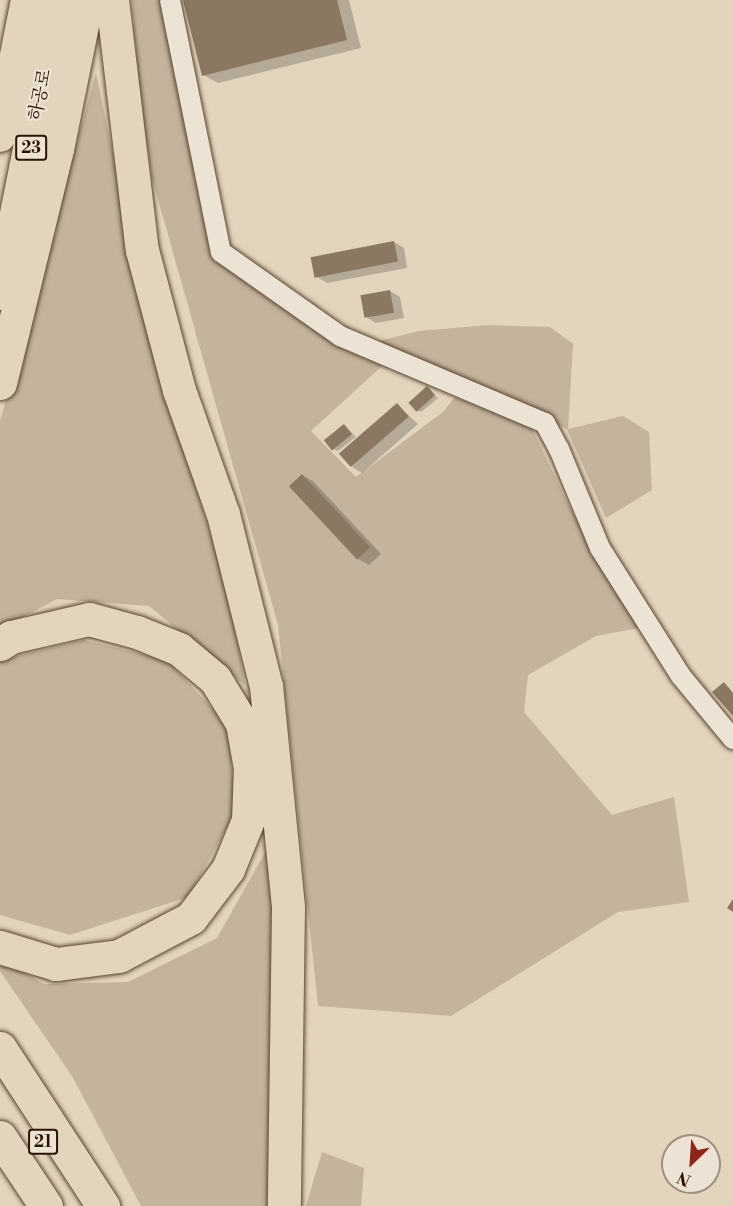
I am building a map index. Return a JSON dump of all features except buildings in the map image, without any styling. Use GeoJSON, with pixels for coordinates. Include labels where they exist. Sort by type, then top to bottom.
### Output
{"type":"FeatureCollection","features":[{"type":"Feature","properties":{"kind":"highway"},"geometry":{"type":"LineString","coordinates":[[0,382],[57,149],[87,0]]}},
{"type":"Feature","properties":{"kind":"highway"},"geometry":{"type":"LineString","coordinates":[[112,0],[142,250],[179,390],[223,514],[266,686],[288,907],[284,1206]]}},
{"type":"Feature","properties":{"kind":"highway"},"geometry":{"type":"LineString","coordinates":[[0,644],[11,637],[89,619],[136,632],[178,649],[215,679],[242,723],[250,768],[248,820],[228,870],[191,918],[119,956],[56,964],[0,947]]}},
{"type":"Feature","properties":{"kind":"highway"},"geometry":{"type":"LineString","coordinates":[[0,1048],[103,1206]]}},
{"type":"Feature","properties":{"kind":"highway","name":"21"},"geometry":{"type":"LineString","coordinates":[[0,1078],[85,1206]]}},
{"type":"Feature","properties":{"kind":"highway","name":"21"},"geometry":{"type":"LineString","coordinates":[[0,1137],[46,1206]]}},
{"type":"Feature","properties":{"kind":"main road","name":"하공로"},"geometry":{"type":"LineString","coordinates":[[0,136],[27,0]]}},
{"type":"Feature","properties":{"kind":"main road","name":"하공로"},"geometry":{"type":"LineString","coordinates":[[0,294],[59,0]]}},
{"type":"Feature","properties":{"kind":"street"},"geometry":{"type":"LineString","coordinates":[[170,0],[221,252],[340,336],[545,423],[559,449],[600,548],[681,676],[733,739]]}},
{"type":"Feature","properties":{"kind":"shaded area"},"geometry":{"type":"Polygon","coordinates":[[[132,0],[162,0],[210,249],[308,323],[382,366],[311,431],[356,477],[443,412],[455,397],[532,429],[569,506],[639,628],[596,636],[528,675],[524,712],[612,815],[674,797],[689,902],[618,912],[451,1016],[318,1006],[278,625],[152,178],[140,97],[132,0]]]}},
{"type":"Feature","properties":{"kind":"shaded area"},"geometry":{"type":"Polygon","coordinates":[[[96,73],[152,339],[230,600],[245,685],[149,606],[57,599],[0,629],[0,421],[96,73]]]}},
{"type":"Feature","properties":{"kind":"shaded area"},"geometry":{"type":"Polygon","coordinates":[[[488,325],[550,327],[573,344],[568,429],[623,416],[649,432],[652,490],[606,518],[567,429],[488,389],[375,342],[419,331],[488,325]]]}},
{"type":"Feature","properties":{"kind":"shaded area"},"geometry":{"type":"Polygon","coordinates":[[[84,640],[167,660],[229,727],[235,813],[188,897],[70,935],[0,915],[0,660],[84,640]]]}},
{"type":"Feature","properties":{"kind":"shaded area"},"geometry":{"type":"Polygon","coordinates":[[[272,840],[275,1206],[141,1206],[72,1076],[0,971],[0,959],[44,984],[128,982],[217,938],[272,840]]]}},
{"type":"Feature","properties":{"kind":"shaded area"},"geometry":{"type":"Polygon","coordinates":[[[322,1152],[364,1168],[361,1206],[306,1206],[322,1152]]]}}]}
